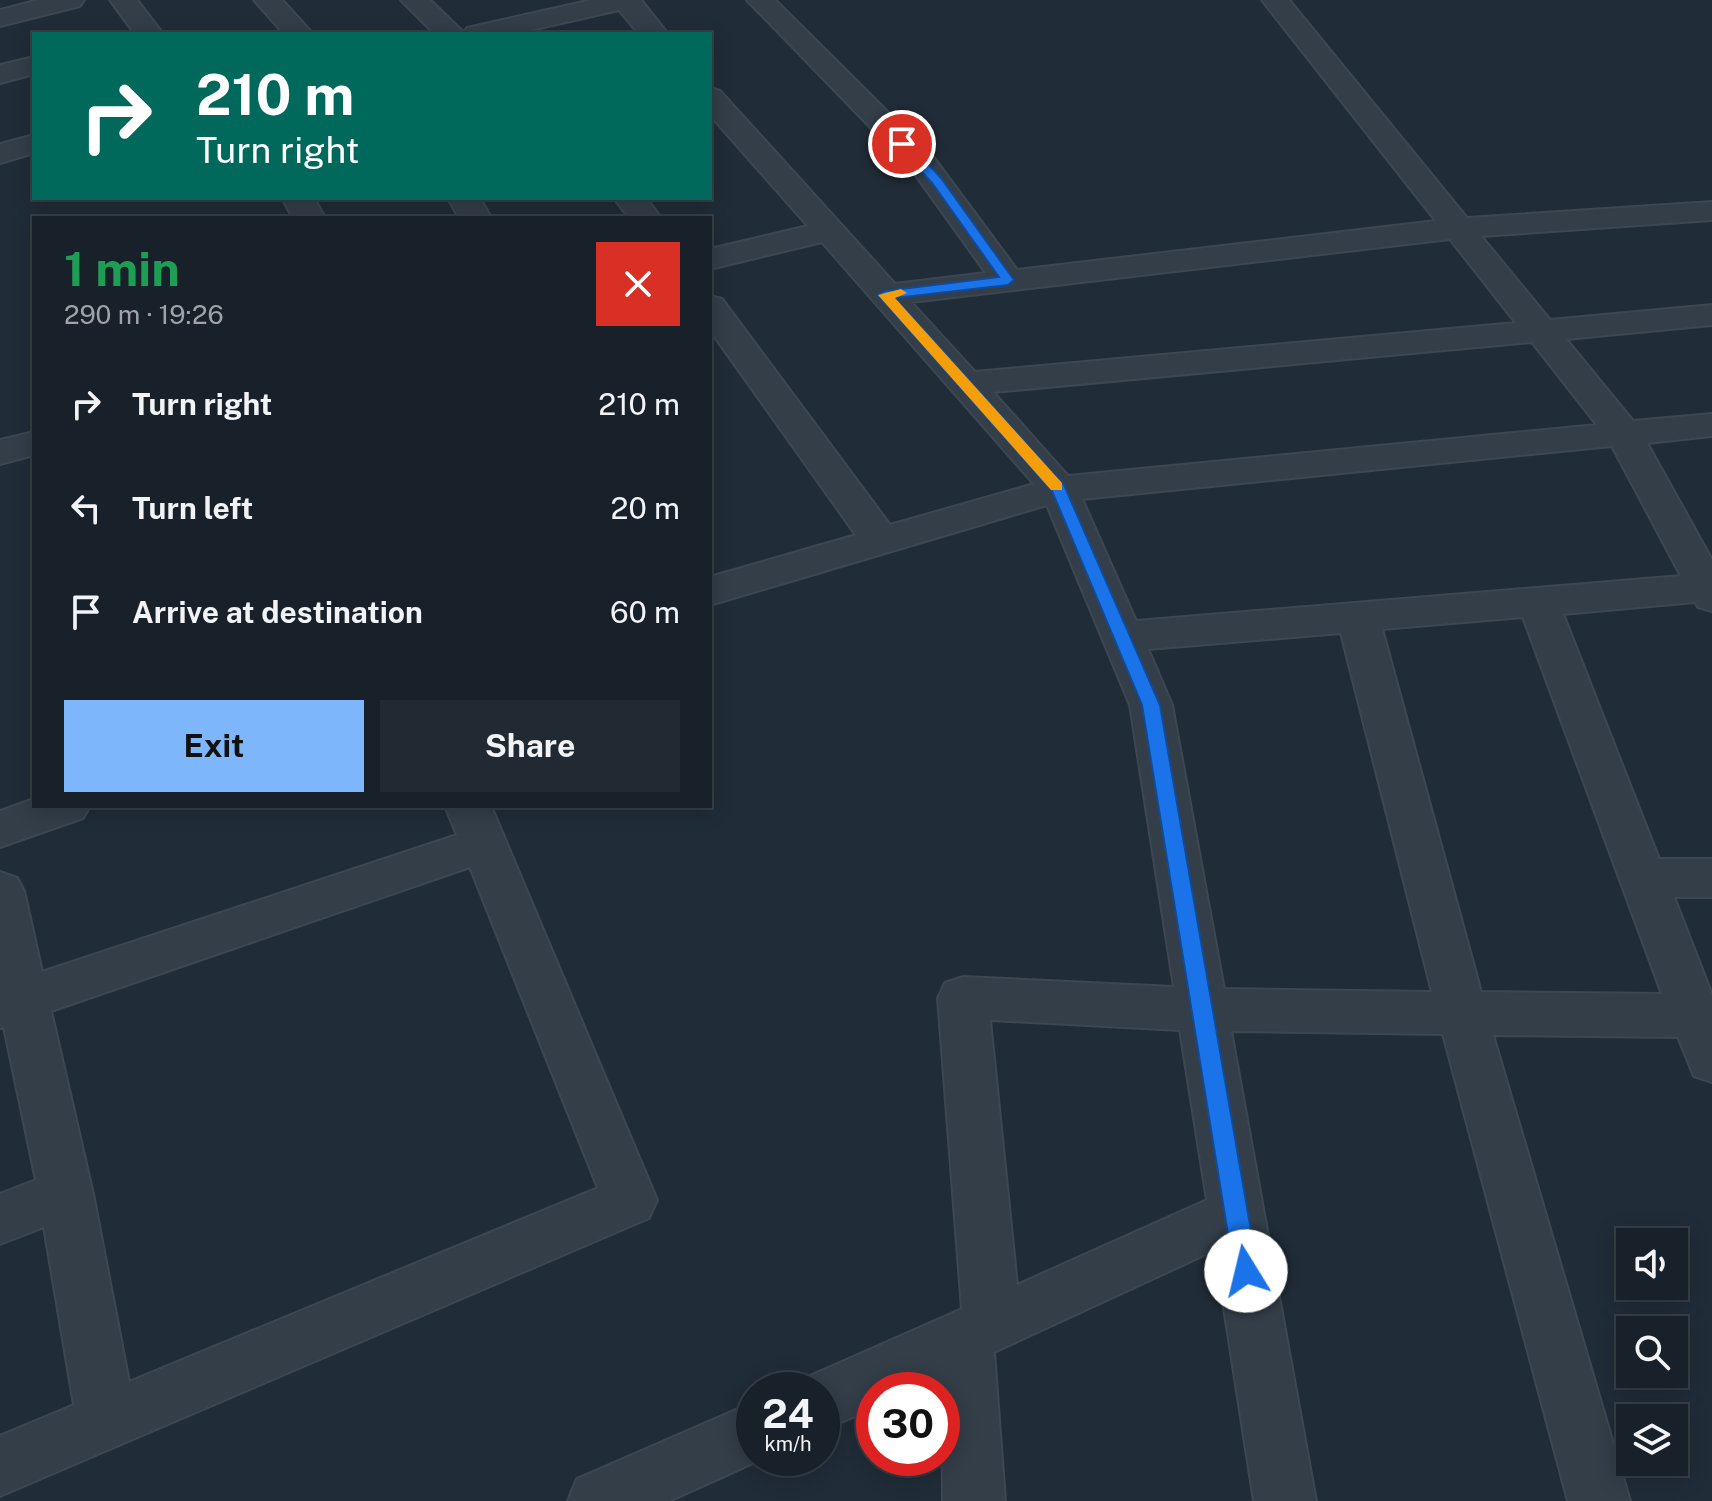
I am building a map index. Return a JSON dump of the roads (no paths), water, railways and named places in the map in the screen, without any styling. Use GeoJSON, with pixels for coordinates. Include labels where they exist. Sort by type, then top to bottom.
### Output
{"type":"FeatureCollection","features":[{"type":"Feature","properties":{"kind":"street"},"geometry":{"type":"LineString","coordinates":[[0,18],[71,0]]}},
{"type":"Feature","properties":{"kind":"street"},"geometry":{"type":"LineString","coordinates":[[123,0],[147,32]]}},
{"type":"Feature","properties":{"kind":"street"},"geometry":{"type":"LineString","coordinates":[[267,0],[297,32]]}},
{"type":"Feature","properties":{"kind":"street"},"geometry":{"type":"LineString","coordinates":[[414,0],[449,32]]}},
{"type":"Feature","properties":{"kind":"street"},"geometry":{"type":"LineString","coordinates":[[506,31],[573,5],[626,0],[652,32]]}},
{"type":"Feature","properties":{"kind":"street"},"geometry":{"type":"LineString","coordinates":[[760,0],[923,164],[1008,280]]}},
{"type":"Feature","properties":{"kind":"street"},"geometry":{"type":"LineString","coordinates":[[1122,637],[1710,590],[1624,434],[1275,0]]}},
{"type":"Feature","properties":{"kind":"street"},"geometry":{"type":"LineString","coordinates":[[0,74],[32,66]]}},
{"type":"Feature","properties":{"kind":"street"},"geometry":{"type":"LineString","coordinates":[[712,99],[1059,489],[1151,705],[1285,1501]]}},
{"type":"Feature","properties":{"kind":"street"},"geometry":{"type":"LineString","coordinates":[[0,154],[32,145]]}},
{"type":"Feature","properties":{"kind":"street"},"geometry":{"type":"LineString","coordinates":[[885,295],[1458,228],[1712,211]]}},
{"type":"Feature","properties":{"kind":"street"},"geometry":{"type":"LineString","coordinates":[[712,259],[828,231]]}},
{"type":"Feature","properties":{"kind":"street"},"geometry":{"type":"LineString","coordinates":[[712,309],[881,541]]}},
{"type":"Feature","properties":{"kind":"street"},"geometry":{"type":"LineString","coordinates":[[965,384],[1712,315]]}},
{"type":"Feature","properties":{"kind":"street"},"geometry":{"type":"LineString","coordinates":[[712,589],[1059,489],[1712,425]]}},
{"type":"Feature","properties":{"kind":"street"},"geometry":{"type":"LineString","coordinates":[[0,452],[32,444]]}},
{"type":"Feature","properties":{"kind":"street"},"geometry":{"type":"LineString","coordinates":[[974,1501],[978,1330],[963,998],[1203,1010],[1462,1013],[1706,1030],[1643,878],[1538,602]]}},
{"type":"Feature","properties":{"kind":"street"},"geometry":{"type":"LineString","coordinates":[[1358,617],[1462,1013],[1599,1501]]}},
{"type":"Feature","properties":{"kind":"street"},"geometry":{"type":"LineString","coordinates":[[0,829],[61,808]]}},
{"type":"Feature","properties":{"kind":"street"},"geometry":{"type":"LineString","coordinates":[[0,1466],[630,1200],[476,825],[12,1003]]}},
{"type":"Feature","properties":{"kind":"street"},"geometry":{"type":"LineString","coordinates":[[1643,878],[1712,878]]}},
{"type":"Feature","properties":{"kind":"street"},"geometry":{"type":"LineString","coordinates":[[0,891],[12,1003],[66,1194],[106,1421]]}},
{"type":"Feature","properties":{"kind":"street"},"geometry":{"type":"LineString","coordinates":[[0,1219],[66,1194]]}},
{"type":"Feature","properties":{"kind":"street"},"geometry":{"type":"LineString","coordinates":[[840,1393],[1236,1214]]}},
{"type":"Feature","properties":{"kind":"street"},"geometry":{"type":"LineString","coordinates":[[599,1501],[676,1484],[736,1444]]}}]}
